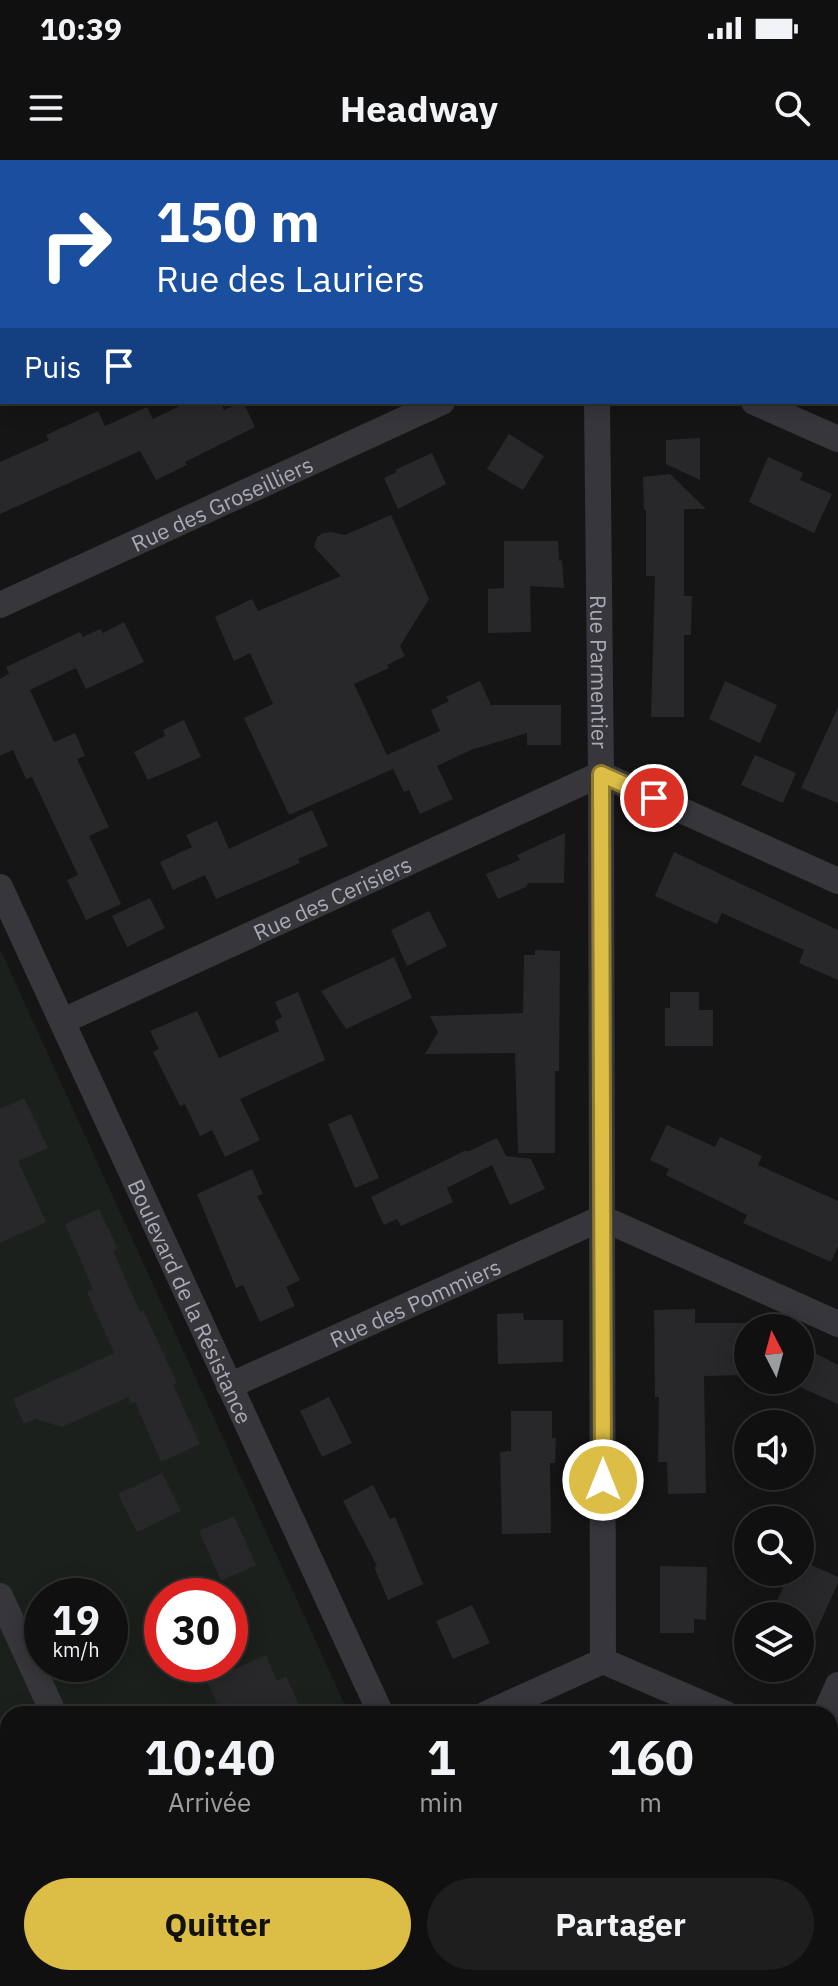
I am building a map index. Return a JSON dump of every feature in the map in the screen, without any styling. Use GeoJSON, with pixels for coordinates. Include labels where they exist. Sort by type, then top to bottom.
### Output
{"type":"FeatureCollection","features":[{"type":"Feature","properties":{"kind":"street","name":"Rue des Groseilliers"},"geometry":{"type":"LineString","coordinates":[[0,605],[438,404]]}},
{"type":"Feature","properties":{"kind":"street","name":"Rue Parmentier"},"geometry":{"type":"LineString","coordinates":[[597,404],[603,1661]]}},
{"type":"Feature","properties":{"kind":"street"},"geometry":{"type":"LineString","coordinates":[[759,404],[838,439]]}},
{"type":"Feature","properties":{"kind":"street"},"geometry":{"type":"LineString","coordinates":[[601,774],[838,881]]}},
{"type":"Feature","properties":{"kind":"street","name":"Rue des Cerisiers"},"geometry":{"type":"LineString","coordinates":[[63,1021],[601,774]]}},
{"type":"Feature","properties":{"kind":"street","name":"Boulevard de la Résistance"},"geometry":{"type":"LineString","coordinates":[[0,887],[377,1706]]}},
{"type":"Feature","properties":{"kind":"street"},"geometry":{"type":"LineString","coordinates":[[602,1218],[838,1324]]}},
{"type":"Feature","properties":{"kind":"street","name":"Rue des Pommiers"},"geometry":{"type":"LineString","coordinates":[[229,1386],[602,1218]]}},
{"type":"Feature","properties":{"kind":"street"},"geometry":{"type":"LineString","coordinates":[[0,1596],[50,1706]]}},
{"type":"Feature","properties":{"kind":"street"},"geometry":{"type":"LineString","coordinates":[[504,1706],[603,1661],[707,1706]]}},
{"type":"Feature","properties":{"kind":"street"},"geometry":{"type":"LineString","coordinates":[[829,1706],[838,1685]]}},
{"type":"Feature","properties":{"kind":"shaded area"},"geometry":{"type":"Polygon","coordinates":[[[0,949],[345,1706],[0,1706],[0,949]]]}},
{"type":"Feature","properties":{"kind":"building"},"geometry":{"type":"Polygon","coordinates":[[[184,404],[221,404],[224,410],[244,404],[255,427],[156,480],[140,451],[0,514],[0,462],[49,440],[46,435],[98,411],[105,426],[147,407],[153,419],[184,404]]]}},
{"type":"Feature","properties":{"kind":"building"},"geometry":{"type":"Polygon","coordinates":[[[509,434],[544,456],[523,490],[487,469],[509,434]]]}},
{"type":"Feature","properties":{"kind":"building"},"geometry":{"type":"Polygon","coordinates":[[[700,438],[700,480],[666,464],[666,440],[700,438]]]}},
{"type":"Feature","properties":{"kind":"building"},"geometry":{"type":"Polygon","coordinates":[[[432,453],[446,484],[398,509],[384,478],[432,453]]]}},
{"type":"Feature","properties":{"kind":"building"},"geometry":{"type":"Polygon","coordinates":[[[768,457],[803,473],[800,480],[832,494],[814,533],[749,502],[768,457]]]}},
{"type":"Feature","properties":{"kind":"building"},"geometry":{"type":"Polygon","coordinates":[[[670,474],[706,509],[684,509],[684,596],[692,596],[691,635],[684,635],[684,717],[651,717],[655,576],[646,576],[643,477],[670,474]]]}},
{"type":"Feature","properties":{"kind":"building"},"geometry":{"type":"Polygon","coordinates":[[[391,515],[429,599],[400,646],[405,656],[387,665],[389,668],[354,684],[387,755],[440,731],[431,710],[449,701],[446,697],[480,681],[491,705],[561,705],[561,745],[527,745],[527,733],[471,750],[437,766],[453,799],[420,814],[409,790],[404,792],[393,769],[289,815],[244,718],[273,704],[250,653],[234,661],[215,617],[252,599],[258,611],[341,576],[314,547],[317,537],[331,532],[345,535],[391,515]]]}},
{"type":"Feature","properties":{"kind":"building"},"geometry":{"type":"Polygon","coordinates":[[[504,541],[558,541],[564,588],[530,586],[531,632],[488,633],[488,589],[504,588],[504,541]]]}},
{"type":"Feature","properties":{"kind":"building"},"geometry":{"type":"Polygon","coordinates":[[[124,622],[144,662],[86,689],[76,668],[30,690],[54,742],[75,733],[85,756],[77,759],[109,827],[89,836],[121,904],[86,920],[67,880],[78,875],[32,777],[26,779],[13,750],[0,756],[0,679],[9,674],[6,667],[80,632],[83,637],[100,629],[103,633],[124,622]]]}},
{"type":"Feature","properties":{"kind":"building"},"geometry":{"type":"Polygon","coordinates":[[[725,681],[777,705],[760,743],[709,719],[725,681]]]}},
{"type":"Feature","properties":{"kind":"building"},"geometry":{"type":"Polygon","coordinates":[[[838,707],[838,803],[801,788],[838,707]]]}},
{"type":"Feature","properties":{"kind":"building"},"geometry":{"type":"Polygon","coordinates":[[[184,720],[201,757],[148,780],[134,752],[165,736],[163,730],[184,720]]]}},
{"type":"Feature","properties":{"kind":"building"},"geometry":{"type":"Polygon","coordinates":[[[755,755],[796,773],[783,803],[741,785],[755,755]]]}},
{"type":"Feature","properties":{"kind":"building"},"geometry":{"type":"Polygon","coordinates":[[[312,810],[328,846],[298,859],[300,863],[216,899],[205,875],[173,890],[160,862],[192,847],[186,835],[217,821],[229,849],[312,810]]]}},
{"type":"Feature","properties":{"kind":"building"},"geometry":{"type":"Polygon","coordinates":[[[565,833],[564,883],[528,883],[526,887],[498,899],[486,874],[520,860],[517,855],[565,833]]]}},
{"type":"Feature","properties":{"kind":"building"},"geometry":{"type":"Polygon","coordinates":[[[674,852],[838,930],[838,980],[799,963],[804,950],[722,913],[717,924],[655,896],[674,852]]]}},
{"type":"Feature","properties":{"kind":"building"},"geometry":{"type":"Polygon","coordinates":[[[150,898],[165,928],[127,947],[112,916],[150,898]]]}},
{"type":"Feature","properties":{"kind":"building"},"geometry":{"type":"Polygon","coordinates":[[[429,911],[447,946],[407,966],[391,930],[429,911]]]}},
{"type":"Feature","properties":{"kind":"building"},"geometry":{"type":"Polygon","coordinates":[[[535,950],[560,951],[555,1153],[518,1153],[515,1053],[425,1054],[438,1032],[430,1016],[523,1013],[524,955],[535,955],[535,950]]]}},
{"type":"Feature","properties":{"kind":"building"},"geometry":{"type":"Polygon","coordinates":[[[394,957],[412,998],[346,1029],[321,991],[394,957]]]}},
{"type":"Feature","properties":{"kind":"building"},"geometry":{"type":"Polygon","coordinates":[[[298,992],[325,1060],[240,1099],[260,1140],[225,1157],[212,1130],[200,1136],[185,1104],[180,1106],[153,1052],[159,1049],[150,1031],[197,1011],[219,1058],[279,1031],[275,1021],[282,1017],[275,1002],[298,992]]]}},
{"type":"Feature","properties":{"kind":"building"},"geometry":{"type":"Polygon","coordinates":[[[670,992],[699,992],[699,1010],[713,1010],[713,1046],[665,1046],[665,1008],[670,1008],[670,992]]]}},
{"type":"Feature","properties":{"kind":"building"},"geometry":{"type":"Polygon","coordinates":[[[24,1098],[48,1148],[18,1161],[46,1222],[0,1243],[0,1109],[24,1098]]]}},
{"type":"Feature","properties":{"kind":"building"},"geometry":{"type":"Polygon","coordinates":[[[351,1114],[379,1178],[355,1188],[328,1124],[351,1114]]]}},
{"type":"Feature","properties":{"kind":"building"},"geometry":{"type":"Polygon","coordinates":[[[667,1125],[715,1147],[720,1137],[762,1156],[758,1165],[838,1201],[838,1246],[831,1262],[743,1223],[747,1215],[666,1175],[669,1169],[650,1160],[667,1125]]]}},
{"type":"Feature","properties":{"kind":"building"},"geometry":{"type":"Polygon","coordinates":[[[497,1138],[506,1156],[531,1159],[545,1189],[510,1205],[492,1165],[447,1188],[453,1202],[401,1226],[397,1219],[384,1225],[371,1197],[497,1138]]]}},
{"type":"Feature","properties":{"kind":"building"},"geometry":{"type":"Polygon","coordinates":[[[252,1169],[263,1194],[257,1196],[300,1280],[286,1287],[295,1306],[260,1322],[243,1285],[236,1288],[197,1194],[252,1169]]]}},
{"type":"Feature","properties":{"kind":"building"},"geometry":{"type":"Polygon","coordinates":[[[99,1209],[118,1249],[113,1251],[177,1383],[173,1385],[200,1444],[161,1462],[135,1402],[131,1404],[128,1397],[62,1427],[35,1419],[24,1424],[13,1399],[114,1353],[87,1292],[93,1289],[65,1224],[99,1209]]]}},
{"type":"Feature","properties":{"kind":"building"},"geometry":{"type":"Polygon","coordinates":[[[695,1309],[695,1323],[734,1323],[734,1375],[704,1376],[706,1493],[668,1494],[667,1462],[658,1462],[659,1397],[655,1397],[654,1310],[695,1309]]]}},
{"type":"Feature","properties":{"kind":"building"},"geometry":{"type":"Polygon","coordinates":[[[523,1313],[524,1320],[563,1320],[563,1362],[498,1364],[497,1314],[523,1313]]]}},
{"type":"Feature","properties":{"kind":"building"},"geometry":{"type":"Polygon","coordinates":[[[814,1353],[838,1365],[838,1404],[814,1393],[814,1353]]]}},
{"type":"Feature","properties":{"kind":"building"},"geometry":{"type":"Polygon","coordinates":[[[329,1397],[352,1443],[322,1457],[300,1411],[329,1397]]]}},
{"type":"Feature","properties":{"kind":"building"},"geometry":{"type":"Polygon","coordinates":[[[511,1411],[552,1411],[552,1438],[556,1438],[555,1463],[550,1463],[551,1533],[502,1534],[500,1452],[511,1451],[511,1411]]]}},
{"type":"Feature","properties":{"kind":"building"},"geometry":{"type":"Polygon","coordinates":[[[162,1473],[181,1511],[137,1532],[118,1494],[162,1473]]]}},
{"type":"Feature","properties":{"kind":"building"},"geometry":{"type":"Polygon","coordinates":[[[373,1485],[390,1519],[395,1517],[423,1584],[388,1600],[374,1567],[377,1566],[343,1501],[373,1485]]]}},
{"type":"Feature","properties":{"kind":"building"},"geometry":{"type":"Polygon","coordinates":[[[234,1516],[256,1565],[228,1578],[220,1578],[199,1531],[234,1516]]]}},
{"type":"Feature","properties":{"kind":"building"},"geometry":{"type":"Polygon","coordinates":[[[660,1566],[707,1567],[706,1620],[694,1619],[694,1633],[660,1633],[660,1566]]]}},
{"type":"Feature","properties":{"kind":"building"},"geometry":{"type":"Polygon","coordinates":[[[814,1566],[838,1577],[814,1636],[814,1602],[776,1602],[784,1586],[814,1586],[814,1566]]]}},
{"type":"Feature","properties":{"kind":"building"},"geometry":{"type":"Polygon","coordinates":[[[472,1605],[490,1643],[453,1659],[436,1621],[472,1605]]]}},
{"type":"Feature","properties":{"kind":"building"},"geometry":{"type":"Polygon","coordinates":[[[266,1655],[277,1681],[286,1676],[299,1706],[218,1706],[207,1682],[248,1682],[248,1663],[266,1655]]]}},
{"type":"Feature","properties":{"kind":"route"},"geometry":{"type":"LineString","coordinates":[[603,1480],[601,774],[654,798]]}}]}
